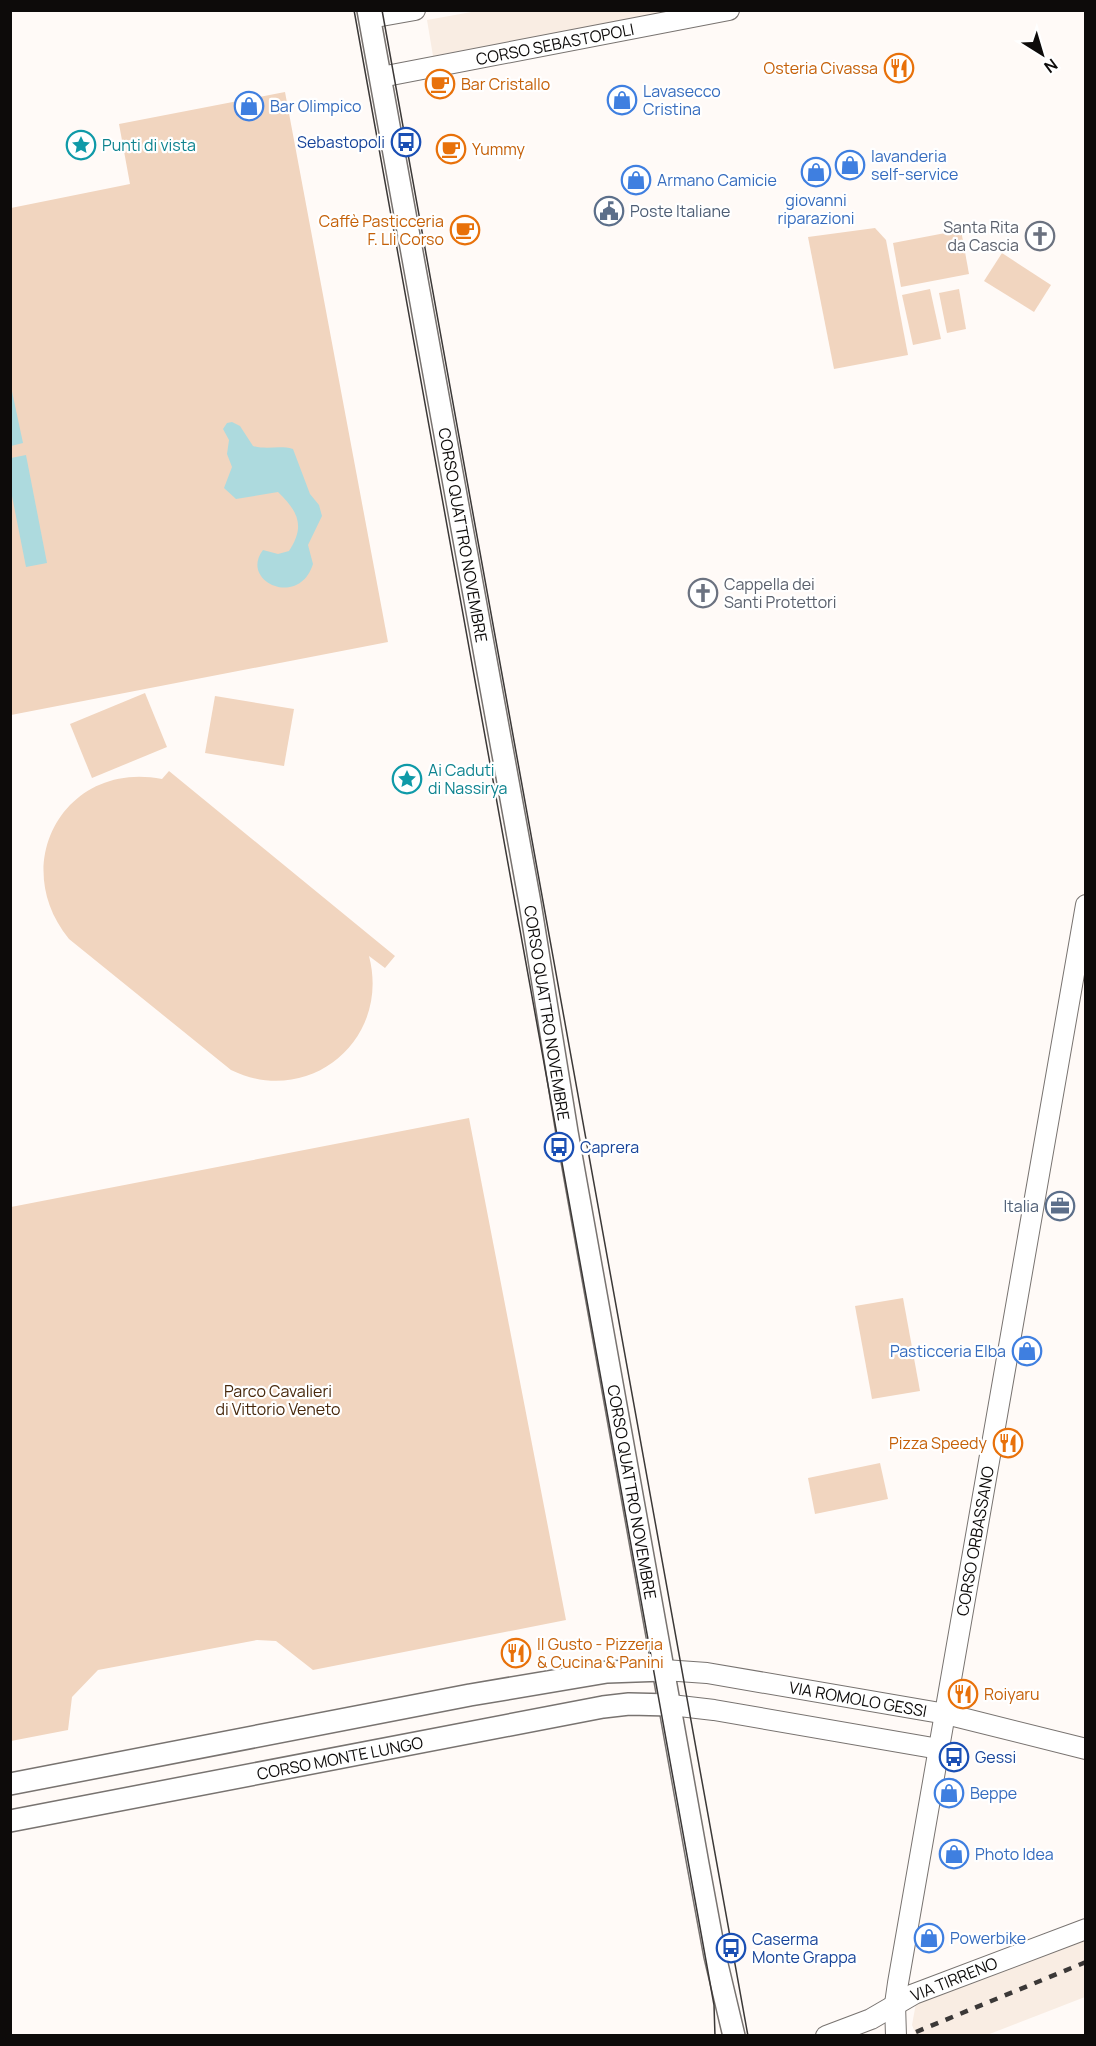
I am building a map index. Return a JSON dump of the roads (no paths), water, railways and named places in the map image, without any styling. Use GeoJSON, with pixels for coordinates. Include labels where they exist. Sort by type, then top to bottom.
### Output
{"type":"FeatureCollection","features":[{"type":"Feature","properties":{"kind":"main road","name":"CORSO QUATTRO NOVEMBRE"},"geometry":{"type":"LineString","coordinates":[[369,14],[528,891],[567,1132],[715,1956],[734,2036]]}},
{"type":"Feature","properties":{"kind":"main road"},"geometry":{"type":"LineString","coordinates":[[10,1784],[470,1695],[607,1672],[664,1670]]}},
{"type":"Feature","properties":{"kind":"main road","name":"CORSO MONTE LUNGO"},"geometry":{"type":"LineString","coordinates":[[10,1821],[603,1707],[629,1704],[671,1705]]}},
{"type":"Feature","properties":{"kind":"main road","name":"CORSO QUATTRO NOVEMBRE"},"geometry":{"type":"LineString","coordinates":[[725,2036],[727,2008]]}},
{"type":"Feature","properties":{"kind":"street"},"geometry":{"type":"LineString","coordinates":[[369,14],[415,10]]}},
{"type":"Feature","properties":{"kind":"street","name":"CORSO SEBASTOPOLI"},"geometry":{"type":"LineString","coordinates":[[381,77],[729,10]]}},
{"type":"Feature","properties":{"kind":"street","name":"CORSO ORBASSANO"},"geometry":{"type":"LineString","coordinates":[[896,2036],[895,2004],[1086,905]]}},
{"type":"Feature","properties":{"kind":"street","name":"VIA ROMOLO GESSI"},"geometry":{"type":"LineString","coordinates":[[664,1670],[707,1673],[946,1714],[1086,1749]]}},
{"type":"Feature","properties":{"kind":"street"},"geometry":{"type":"LineString","coordinates":[[671,1705],[714,1710],[939,1749]]}},
{"type":"Feature","properties":{"kind":"street","name":"VIA TIRRENO"},"geometry":{"type":"LineString","coordinates":[[826,2036],[871,2019],[895,2004],[1086,1929]]}},
{"type":"Feature","properties":{"kind":"water"},"geometry":{"type":"Polygon","coordinates":[[[10,382],[23,443],[11,446],[10,446],[10,382]]]}},
{"type":"Feature","properties":{"kind":"water"},"geometry":{"type":"Polygon","coordinates":[[[232,422],[240,426],[253,446],[293,449],[310,494],[319,505],[322,516],[308,545],[313,564],[306,578],[296,585],[285,588],[274,586],[259,572],[258,561],[263,550],[278,554],[289,551],[298,527],[291,506],[278,492],[236,499],[224,488],[232,467],[227,454],[229,440],[223,429],[227,423],[232,422]]]}},
{"type":"Feature","properties":{"kind":"water"},"geometry":{"type":"Polygon","coordinates":[[[26,455],[47,563],[26,567],[11,491],[11,458],[26,455]]]}},
{"type":"Feature","properties":{"kind":"tram line"},"geometry":{"type":"LineString","coordinates":[[354,10],[714,2005],[715,2036]]}},
{"type":"Feature","properties":{"kind":"tram line"},"geometry":{"type":"LineString","coordinates":[[382,10],[748,2036]]}},
{"type":"Feature","properties":{"kind":"railway"},"geometry":{"type":"LineString","coordinates":[[916,2032],[1086,1962]]}},
{"type":"Feature","properties":{"kind":"place","name":"Osteria Civassa"},"geometry":{"type":"Point","coordinates":[899,68]}},
{"type":"Feature","properties":{"kind":"place","name":"Bar Cristallo"},"geometry":{"type":"Point","coordinates":[440,84]}},
{"type":"Feature","properties":{"kind":"place","name":"Lavasecco Cristina"},"geometry":{"type":"Point","coordinates":[622,100]}},
{"type":"Feature","properties":{"kind":"place","name":"Bar Olimpico"},"geometry":{"type":"Point","coordinates":[249,106]}},
{"type":"Feature","properties":{"kind":"place","name":"Sebastopoli"},"geometry":{"type":"Point","coordinates":[406,142]}},
{"type":"Feature","properties":{"kind":"place","name":"Punti di vista"},"geometry":{"type":"Point","coordinates":[81,145]}},
{"type":"Feature","properties":{"kind":"place","name":"Yummy"},"geometry":{"type":"Point","coordinates":[451,149]}},
{"type":"Feature","properties":{"kind":"place","name":"lavanderia self-service"},"geometry":{"type":"Point","coordinates":[850,165]}},
{"type":"Feature","properties":{"kind":"place","name":"giovanni riparazioni"},"geometry":{"type":"Point","coordinates":[816,172]}},
{"type":"Feature","properties":{"kind":"place","name":"Armano Camicie"},"geometry":{"type":"Point","coordinates":[636,180]}},
{"type":"Feature","properties":{"kind":"place","name":"Poste Italiane"},"geometry":{"type":"Point","coordinates":[609,211]}},
{"type":"Feature","properties":{"kind":"place","name":"Caffè Pasticceria F. Lli Corso"},"geometry":{"type":"Point","coordinates":[465,230]}},
{"type":"Feature","properties":{"kind":"place","name":"Santa Rita da Cascia"},"geometry":{"type":"Point","coordinates":[1040,236]}},
{"type":"Feature","properties":{"kind":"place","name":"Cappella dei Santi Protettori"},"geometry":{"type":"Point","coordinates":[703,593]}},
{"type":"Feature","properties":{"kind":"place","name":"Ai Caduti di Nassirya"},"geometry":{"type":"Point","coordinates":[407,779]}},
{"type":"Feature","properties":{"kind":"place","name":"Caprera"},"geometry":{"type":"Point","coordinates":[559,1147]}},
{"type":"Feature","properties":{"kind":"place","name":"Italia"},"geometry":{"type":"Point","coordinates":[1060,1206]}},
{"type":"Feature","properties":{"kind":"place","name":"Pasticceria Elba"},"geometry":{"type":"Point","coordinates":[1027,1351]}},
{"type":"Feature","properties":{"kind":"place","name":"Pizza Speedy"},"geometry":{"type":"Point","coordinates":[1008,1443]}},
{"type":"Feature","properties":{"kind":"place","name":"Il Gusto - Pizzeria & Cucina & Panini"},"geometry":{"type":"Point","coordinates":[516,1653]}},
{"type":"Feature","properties":{"kind":"place","name":"Roiyaru"},"geometry":{"type":"Point","coordinates":[963,1694]}},
{"type":"Feature","properties":{"kind":"place","name":"Gessi"},"geometry":{"type":"Point","coordinates":[954,1757]}},
{"type":"Feature","properties":{"kind":"place","name":"Beppe"},"geometry":{"type":"Point","coordinates":[949,1793]}},
{"type":"Feature","properties":{"kind":"place","name":"Photo Idea"},"geometry":{"type":"Point","coordinates":[954,1854]}},
{"type":"Feature","properties":{"kind":"place","name":"Powerbike"},"geometry":{"type":"Point","coordinates":[929,1938]}},
{"type":"Feature","properties":{"kind":"place","name":"Caserma Monte Grappa"},"geometry":{"type":"Point","coordinates":[731,1948]}},
{"type":"Feature","properties":{"kind":"park label","name":"Parco Cavalieri di Vittorio Veneto"},"geometry":{"type":"Point","coordinates":[278,1400]}}]}
